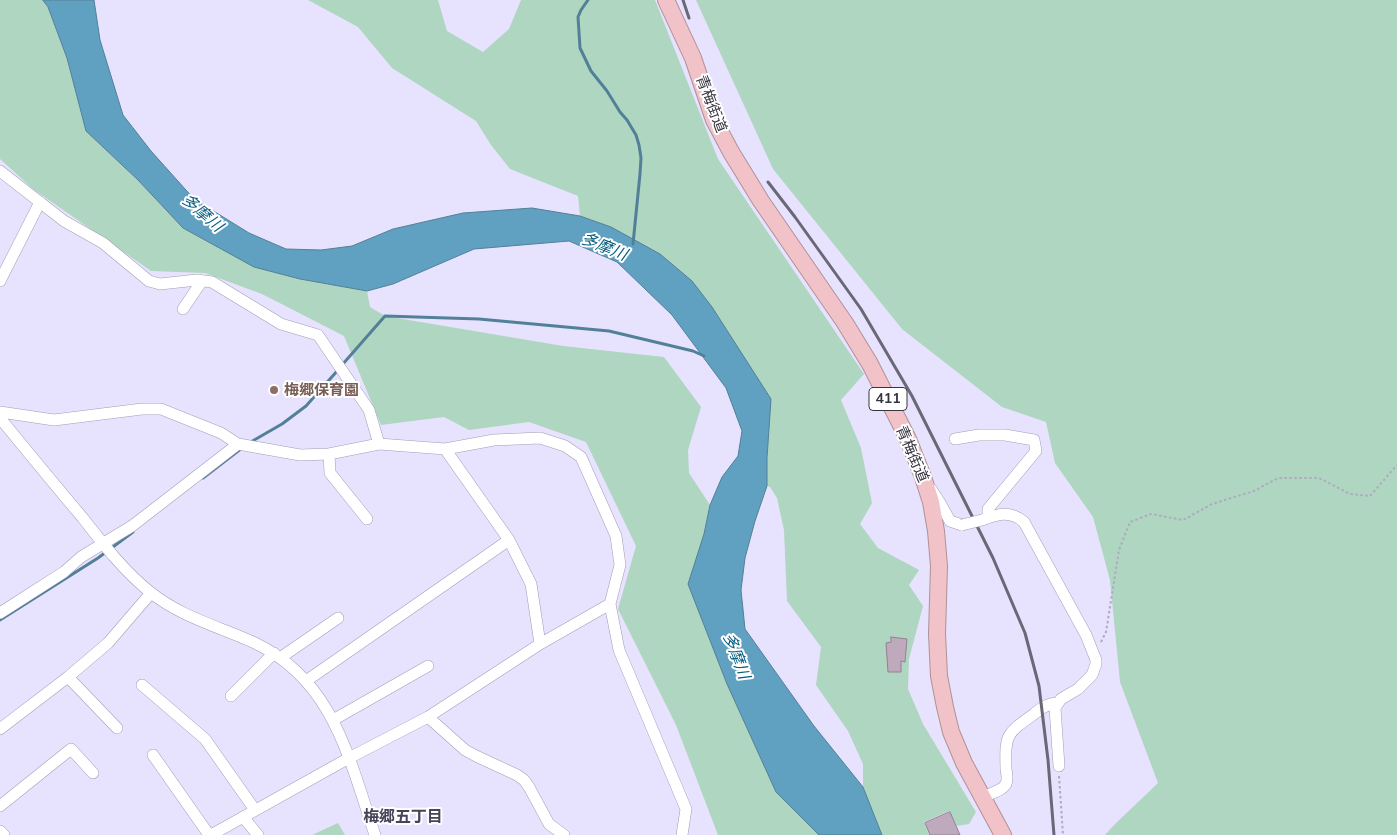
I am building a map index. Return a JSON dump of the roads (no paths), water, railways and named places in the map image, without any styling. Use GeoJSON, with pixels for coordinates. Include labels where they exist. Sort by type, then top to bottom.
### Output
{"type":"FeatureCollection","features":[{"type":"Feature","properties":{"kind":"highway","name":"青梅街道"},"geometry":{"type":"LineString","coordinates":[[666,0],[693,58],[714,120],[731,152],[761,201],[845,323],[870,364],[908,439],[931,502],[936,531],[939,566],[937,634],[939,676],[951,732],[964,762],[1003,835]]}},
{"type":"Feature","properties":{"kind":"street"},"geometry":{"type":"LineString","coordinates":[[1,173],[64,221],[103,243],[148,281],[160,284],[202,280],[212,282],[282,324],[318,335],[369,410],[378,444]]}},
{"type":"Feature","properties":{"kind":"street"},"geometry":{"type":"LineString","coordinates":[[0,281],[40,202]]}},
{"type":"Feature","properties":{"kind":"street"},"geometry":{"type":"LineString","coordinates":[[183,309],[202,280]]}},
{"type":"Feature","properties":{"kind":"street"},"geometry":{"type":"LineString","coordinates":[[0,412],[54,420],[142,409],[160,409],[221,433],[238,444],[300,455],[329,454],[378,444],[445,449],[494,440],[540,438],[565,446],[581,457],[616,536],[620,565],[610,604],[619,650],[686,809],[682,835]]}},
{"type":"Feature","properties":{"kind":"street"},"geometry":{"type":"LineString","coordinates":[[0,418],[126,571],[151,593],[170,606],[255,644],[277,656],[306,681],[322,700],[333,720],[349,758],[375,835]]}},
{"type":"Feature","properties":{"kind":"street"},"geometry":{"type":"LineString","coordinates":[[955,439],[979,434],[1006,435],[1034,440],[1036,450],[988,508],[985,519]]}},
{"type":"Feature","properties":{"kind":"street"},"geometry":{"type":"LineString","coordinates":[[0,614],[64,572],[81,557],[102,543],[132,526],[238,444]]}},
{"type":"Feature","properties":{"kind":"street"},"geometry":{"type":"LineString","coordinates":[[445,449],[509,540],[531,584],[540,644]]}},
{"type":"Feature","properties":{"kind":"street"},"geometry":{"type":"LineString","coordinates":[[329,454],[330,473],[367,519]]}},
{"type":"Feature","properties":{"kind":"street"},"geometry":{"type":"LineString","coordinates":[[922,477],[950,521],[962,526],[997,514],[1007,514],[1018,517],[1024,522],[1086,635],[1095,656],[1096,664],[1092,675],[1078,689],[1061,698],[1055,708],[1059,766]]}},
{"type":"Feature","properties":{"kind":"street"},"geometry":{"type":"LineString","coordinates":[[306,681],[509,540]]}},
{"type":"Feature","properties":{"kind":"street"},"geometry":{"type":"LineString","coordinates":[[0,729],[68,677],[108,643],[151,593]]}},
{"type":"Feature","properties":{"kind":"street"},"geometry":{"type":"LineString","coordinates":[[153,755],[210,835],[349,758],[428,717],[540,644],[610,604]]}},
{"type":"Feature","properties":{"kind":"street"},"geometry":{"type":"LineString","coordinates":[[230,696],[277,656],[338,618]]}},
{"type":"Feature","properties":{"kind":"street"},"geometry":{"type":"LineString","coordinates":[[333,720],[428,666]]}},
{"type":"Feature","properties":{"kind":"street"},"geometry":{"type":"LineString","coordinates":[[68,677],[117,728]]}},
{"type":"Feature","properties":{"kind":"street"},"geometry":{"type":"LineString","coordinates":[[142,685],[205,739],[255,810]]}},
{"type":"Feature","properties":{"kind":"street"},"geometry":{"type":"LineString","coordinates":[[982,797],[1003,787],[1007,782],[1006,747],[1008,736],[1041,708],[1051,703],[1058,703]]}},
{"type":"Feature","properties":{"kind":"street"},"geometry":{"type":"LineString","coordinates":[[428,717],[465,750],[524,780],[550,824],[564,835]]}},
{"type":"Feature","properties":{"kind":"street"},"geometry":{"type":"LineString","coordinates":[[0,806],[71,749],[93,773]]}},
{"type":"Feature","properties":{"kind":"street"},"geometry":{"type":"LineString","coordinates":[[243,817],[258,835]]}},
{"type":"Feature","properties":{"kind":"street"},"geometry":{"type":"LineString","coordinates":[[0,831],[4,835]]}},
{"type":"Feature","properties":{"kind":"water","name":"多摩川"},"geometry":{"type":"Polygon","coordinates":[[[43,0],[94,0],[100,40],[123,115],[151,151],[194,199],[249,233],[286,249],[321,250],[352,246],[393,229],[463,213],[532,208],[580,216],[611,227],[660,254],[692,281],[712,307],[771,399],[767,486],[745,558],[741,590],[745,629],[814,726],[863,787],[882,835],[819,835],[776,792],[727,684],[688,584],[704,534],[710,505],[722,477],[738,456],[742,431],[726,388],[672,315],[617,262],[569,241],[474,249],[393,284],[367,291],[300,279],[254,267],[183,228],[138,180],[86,131],[67,58],[48,7],[43,0]]]}},
{"type":"Feature","properties":{"kind":"waterway","name":"多摩川"},"geometry":{"type":"LineString","coordinates":[[588,0],[578,17],[580,48],[591,71],[627,120],[636,135],[639,145],[641,158],[633,244]]}},
{"type":"Feature","properties":{"kind":"waterway"},"geometry":{"type":"LineString","coordinates":[[342,365],[385,316],[479,319],[609,331],[693,351],[704,356]]}},
{"type":"Feature","properties":{"kind":"waterway"},"geometry":{"type":"LineString","coordinates":[[249,443],[282,424],[306,406],[338,370]]}},
{"type":"Feature","properties":{"kind":"waterway"},"geometry":{"type":"LineString","coordinates":[[203,478],[242,448]]}},
{"type":"Feature","properties":{"kind":"waterway"},"geometry":{"type":"LineString","coordinates":[[0,620],[98,558],[133,532]]}},
{"type":"Feature","properties":{"kind":"railway"},"geometry":{"type":"LineString","coordinates":[[683,0],[689,18]]}},
{"type":"Feature","properties":{"kind":"railway"},"geometry":{"type":"LineString","coordinates":[[768,182],[861,309],[912,396],[993,558],[1025,633],[1039,686],[1048,760],[1054,835]]}},
{"type":"Feature","properties":{"kind":"place","name":"梅郷保育園"},"geometry":{"type":"Point","coordinates":[274,390]}},
{"type":"Feature","properties":{"kind":"district","name":"梅郷五丁目"},"geometry":{"type":"Point","coordinates":[403,817]}}]}
